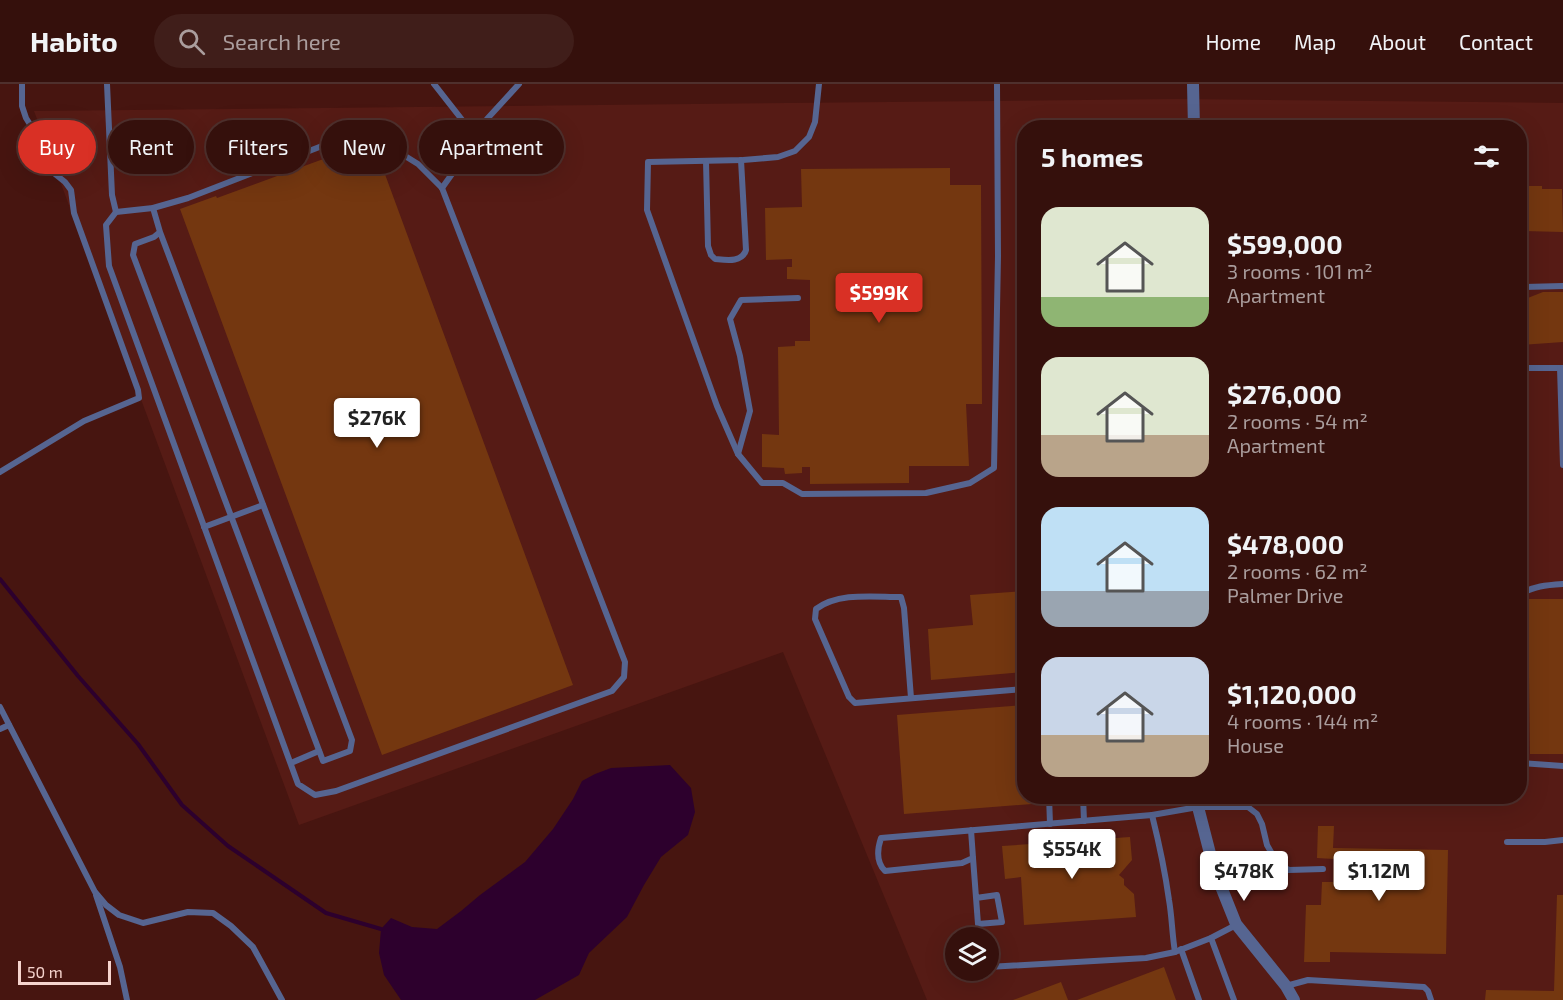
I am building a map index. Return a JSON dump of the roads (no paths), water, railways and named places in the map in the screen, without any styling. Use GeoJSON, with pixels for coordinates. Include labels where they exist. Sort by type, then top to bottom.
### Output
{"type":"FeatureCollection","features":[{"type":"Feature","properties":{"kind":"street"},"geometry":{"type":"LineString","coordinates":[[1193,84],[1194,120]]}},
{"type":"Feature","properties":{"kind":"street"},"geometry":{"type":"LineString","coordinates":[[1198,804],[1214,870],[1236,924],[1286,986],[1294,1000]]}},
{"type":"Feature","properties":{"kind":"lane"},"geometry":{"type":"LineString","coordinates":[[0,472],[84,421],[139,398],[74,213],[71,190],[47,164],[22,106],[22,84]]}},
{"type":"Feature","properties":{"kind":"lane"},"geometry":{"type":"LineString","coordinates":[[107,84],[112,195],[116,212]]}},
{"type":"Feature","properties":{"kind":"lane"},"geometry":{"type":"LineString","coordinates":[[434,84],[462,120]]}},
{"type":"Feature","properties":{"kind":"lane"},"geometry":{"type":"LineString","coordinates":[[486,120],[519,84]]}},
{"type":"Feature","properties":{"kind":"lane"},"geometry":{"type":"LineString","coordinates":[[819,84],[814,122],[809,137],[795,151],[778,157],[741,160],[648,162],[647,210],[717,406],[738,454],[762,483],[783,483],[801,495],[926,493],[970,483],[994,468],[998,256],[997,84]]}},
{"type":"Feature","properties":{"kind":"lane"},"geometry":{"type":"LineString","coordinates":[[322,146],[398,151],[418,164],[442,188],[625,662],[624,677],[612,691],[336,791],[315,795],[298,784],[109,266],[106,225],[116,212],[153,208],[188,198],[322,146]]}},
{"type":"Feature","properties":{"kind":"lane"},"geometry":{"type":"LineString","coordinates":[[706,161],[708,246],[715,259],[724,260],[740,258],[744,256],[746,250],[741,160]]}},
{"type":"Feature","properties":{"kind":"lane"},"geometry":{"type":"LineString","coordinates":[[442,188],[452,174]]}},
{"type":"Feature","properties":{"kind":"lane"},"geometry":{"type":"LineString","coordinates":[[153,208],[160,232],[352,740],[350,751],[323,761],[133,255],[135,244],[154,237],[160,232]]}},
{"type":"Feature","properties":{"kind":"lane"},"geometry":{"type":"LineString","coordinates":[[1527,286],[1563,286]]}},
{"type":"Feature","properties":{"kind":"lane"},"geometry":{"type":"LineString","coordinates":[[738,454],[750,411],[740,356],[730,319],[741,300],[798,298]]}},
{"type":"Feature","properties":{"kind":"lane"},"geometry":{"type":"LineString","coordinates":[[1527,368],[1562,368],[1563,465]]}},
{"type":"Feature","properties":{"kind":"lane"},"geometry":{"type":"LineString","coordinates":[[204,528],[263,505]]}},
{"type":"Feature","properties":{"kind":"lane"},"geometry":{"type":"LineString","coordinates":[[1527,589],[1563,584]]}},
{"type":"Feature","properties":{"kind":"lane"},"geometry":{"type":"LineString","coordinates":[[911,698],[904,608],[901,597],[842,598],[825,603],[816,609],[815,619],[849,697],[855,702],[911,698],[1017,690]]}},
{"type":"Feature","properties":{"kind":"lane"},"geometry":{"type":"LineString","coordinates":[[0,707],[95,892],[120,967],[127,1000]]}},
{"type":"Feature","properties":{"kind":"lane"},"geometry":{"type":"LineString","coordinates":[[0,729],[9,725]]}},
{"type":"Feature","properties":{"kind":"lane"},"geometry":{"type":"LineString","coordinates":[[291,763],[319,751]]}},
{"type":"Feature","properties":{"kind":"lane"},"geometry":{"type":"LineString","coordinates":[[1527,763],[1563,766]]}},
{"type":"Feature","properties":{"kind":"lane"},"geometry":{"type":"LineString","coordinates":[[1049,804],[1050,824]]}},
{"type":"Feature","properties":{"kind":"lane"},"geometry":{"type":"LineString","coordinates":[[1083,804],[1084,821]]}},
{"type":"Feature","properties":{"kind":"lane"},"geometry":{"type":"LineString","coordinates":[[973,858],[962,863],[885,872],[880,866],[878,848],[881,838],[1152,816],[1191,804]]}},
{"type":"Feature","properties":{"kind":"lane"},"geometry":{"type":"LineString","coordinates":[[1218,804],[1248,807],[1257,814],[1267,845],[1281,866],[1289,870],[1323,869]]}},
{"type":"Feature","properties":{"kind":"lane"},"geometry":{"type":"LineString","coordinates":[[1152,816],[1163,859],[1170,903],[1172,936],[1200,1000]]}},
{"type":"Feature","properties":{"kind":"lane"},"geometry":{"type":"LineString","coordinates":[[971,830],[973,858],[976,898],[978,924],[1002,922],[997,895],[976,898]]}},
{"type":"Feature","properties":{"kind":"lane"},"geometry":{"type":"LineString","coordinates":[[1507,842],[1563,840]]}},
{"type":"Feature","properties":{"kind":"lane"},"geometry":{"type":"LineString","coordinates":[[95,892],[119,915],[143,923],[188,912],[213,913],[253,947],[282,1000]]}},
{"type":"Feature","properties":{"kind":"lane"},"geometry":{"type":"LineString","coordinates":[[999,966],[1146,958],[1178,951],[1211,938],[1236,924]]}},
{"type":"Feature","properties":{"kind":"lane"},"geometry":{"type":"LineString","coordinates":[[1211,938],[1234,1000]]}},
{"type":"Feature","properties":{"kind":"lane"},"geometry":{"type":"LineString","coordinates":[[1286,986],[1308,980],[1424,987],[1431,1000]]}},
{"type":"Feature","properties":{"kind":"waterway"},"geometry":{"type":"LineString","coordinates":[[0,579],[78,676],[138,744],[182,805],[228,846],[326,913],[381,929]]}}]}
